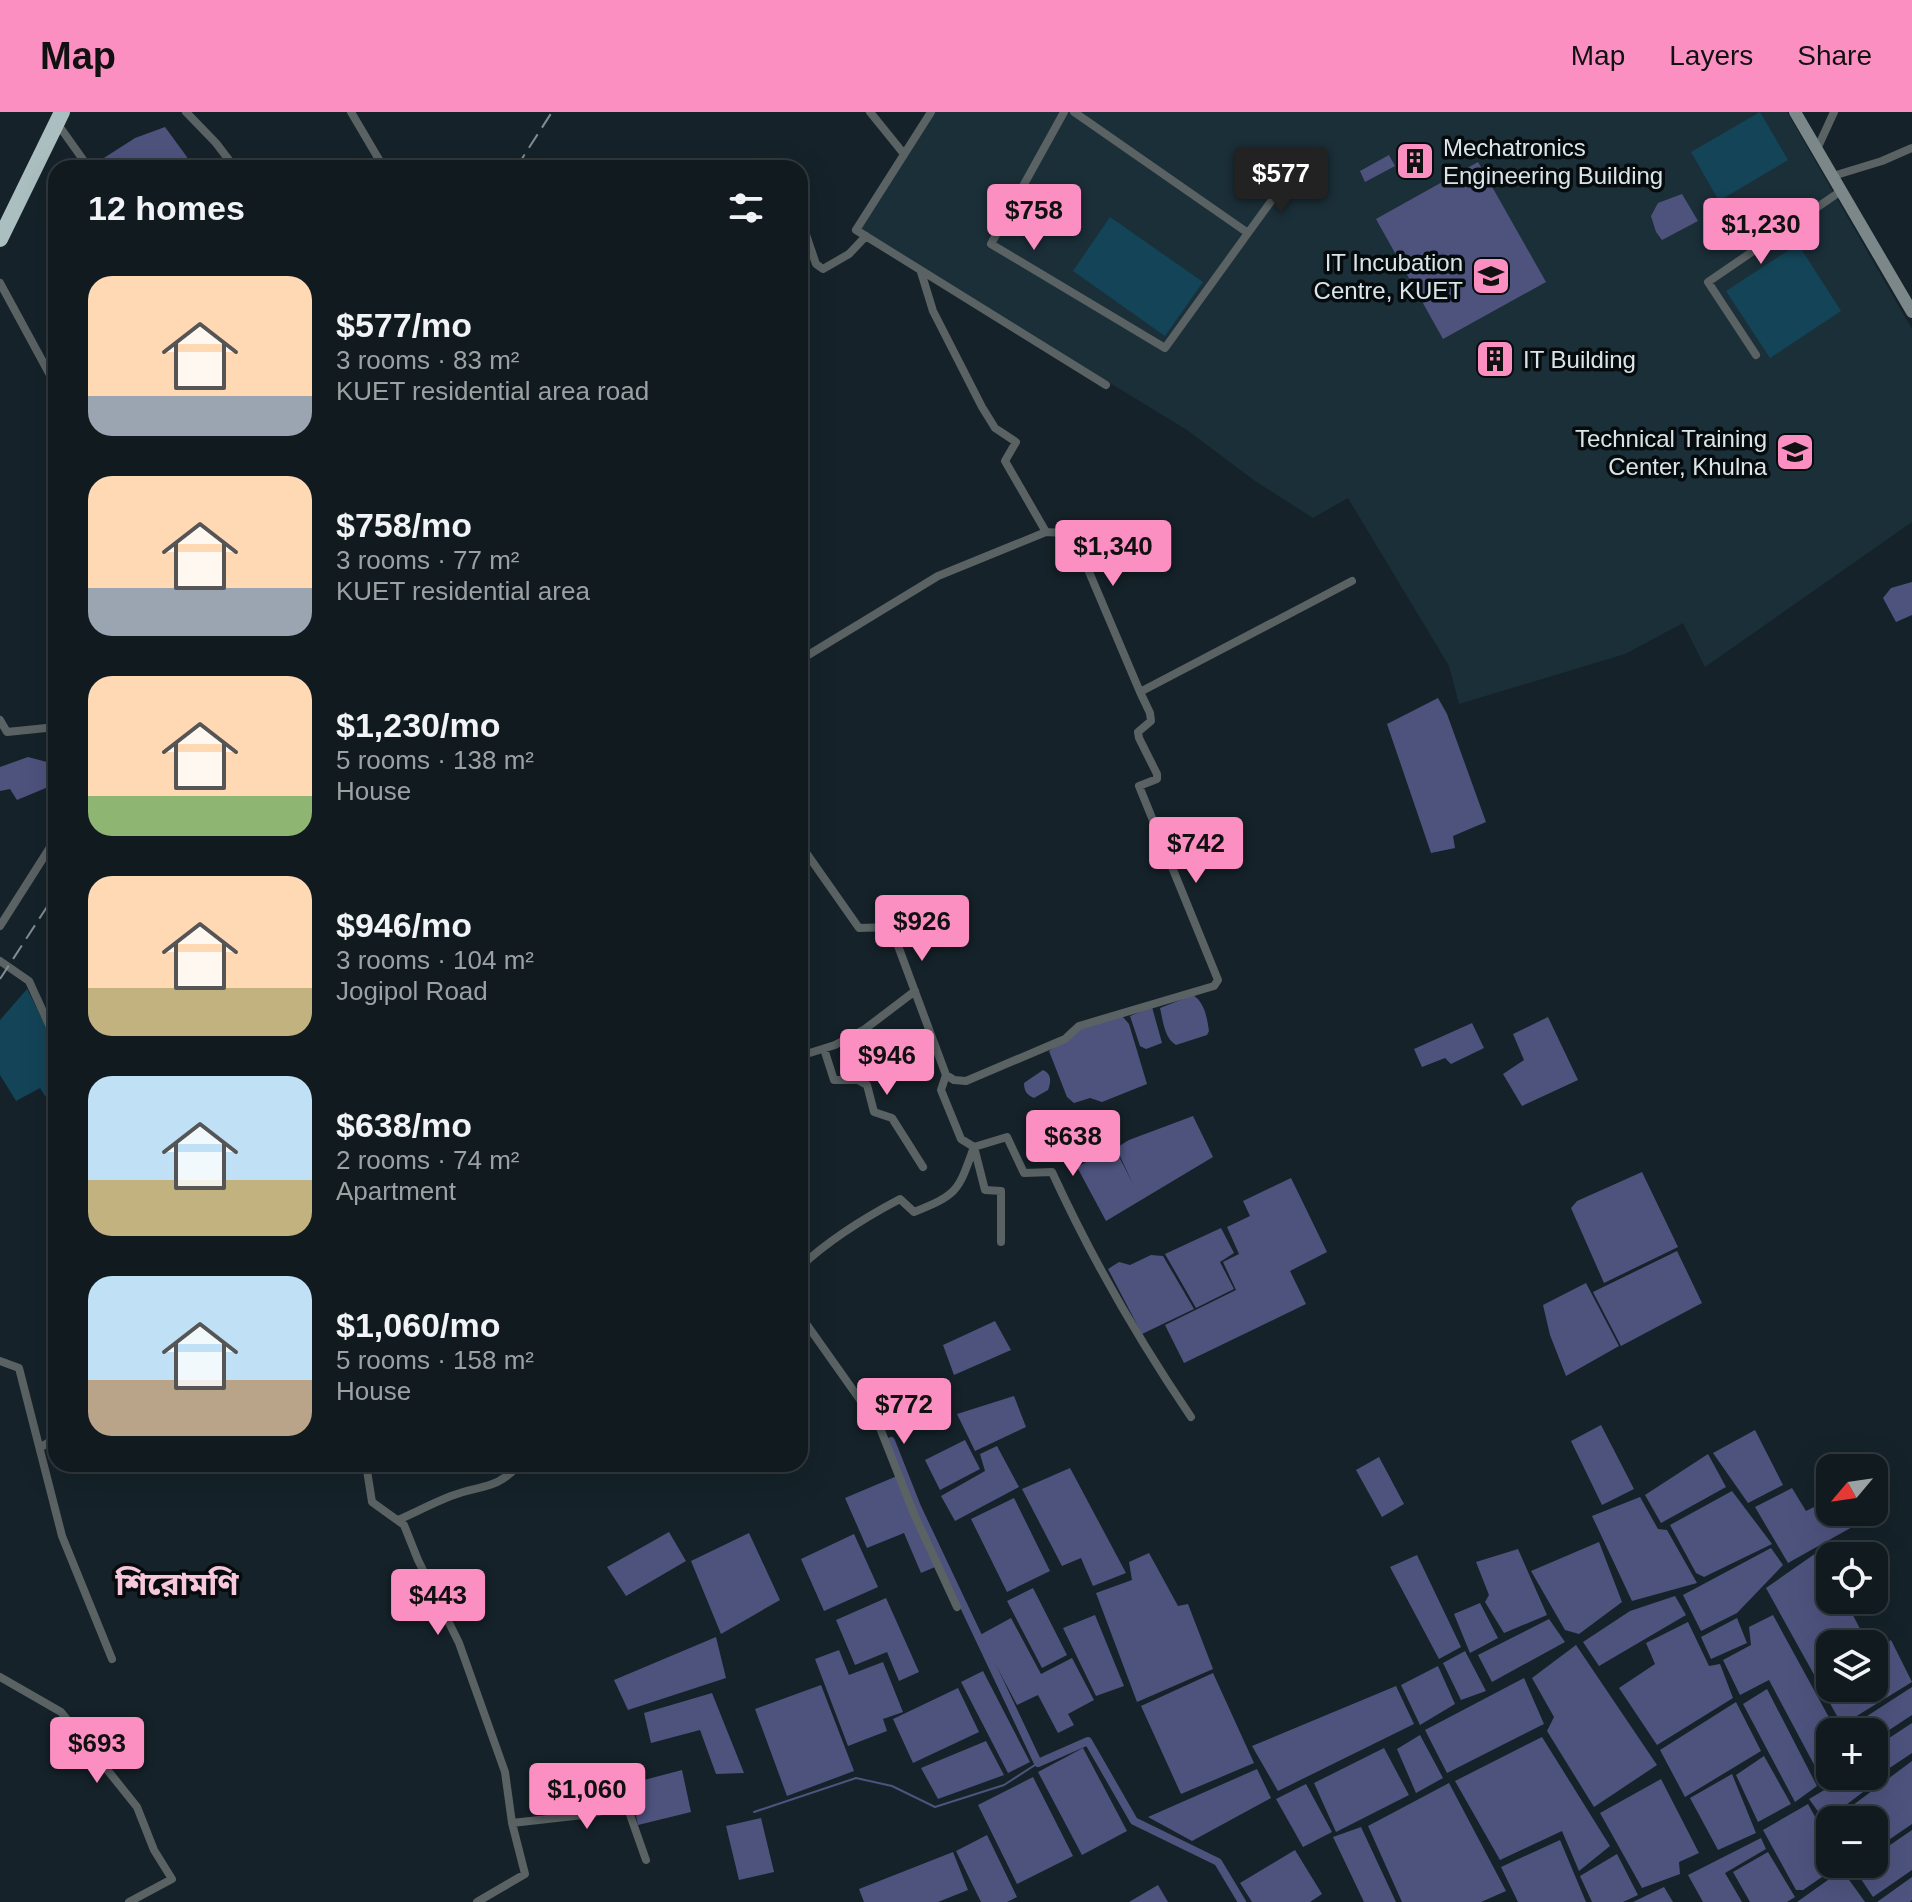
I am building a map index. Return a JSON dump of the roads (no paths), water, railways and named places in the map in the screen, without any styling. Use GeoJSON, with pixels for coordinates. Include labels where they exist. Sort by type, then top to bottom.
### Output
{"type":"FeatureCollection","features":[{"type":"Feature","properties":{"kind":"highway"},"geometry":{"type":"LineString","coordinates":[[0,239],[59,117]]}},
{"type":"Feature","properties":{"kind":"main road"},"geometry":{"type":"LineString","coordinates":[[1795,112],[1912,312]]}},
{"type":"Feature","properties":{"kind":"street"},"geometry":{"type":"LineString","coordinates":[[186,112],[229,160]]}},
{"type":"Feature","properties":{"kind":"street"},"geometry":{"type":"LineString","coordinates":[[351,112],[379,160]]}},
{"type":"Feature","properties":{"kind":"street"},"geometry":{"type":"LineString","coordinates":[[870,112],[904,154]]}},
{"type":"Feature","properties":{"kind":"street"},"geometry":{"type":"LineString","coordinates":[[931,112],[856,230],[1106,385]]}},
{"type":"Feature","properties":{"kind":"street"},"geometry":{"type":"LineString","coordinates":[[1064,112],[991,244],[1165,348],[1288,178]]}},
{"type":"Feature","properties":{"kind":"street"},"geometry":{"type":"LineString","coordinates":[[1074,112],[1248,233]]}},
{"type":"Feature","properties":{"kind":"street"},"geometry":{"type":"LineString","coordinates":[[1817,149],[1834,112]]}},
{"type":"Feature","properties":{"kind":"street"},"geometry":{"type":"LineString","coordinates":[[59,117],[84,160]]}},
{"type":"Feature","properties":{"kind":"street"},"geometry":{"type":"LineString","coordinates":[[1833,176],[1912,148]]}},
{"type":"Feature","properties":{"kind":"street"},"geometry":{"type":"LineString","coordinates":[[1756,355],[1708,282],[1841,191]]}},
{"type":"Feature","properties":{"kind":"street"},"geometry":{"type":"LineString","coordinates":[[808,240],[816,264],[823,269],[849,254],[866,236]]}},
{"type":"Feature","properties":{"kind":"street"},"geometry":{"type":"LineString","coordinates":[[921,272],[933,311],[982,407],[995,428],[1016,442],[1005,461],[1046,532]]}},
{"type":"Feature","properties":{"kind":"street"},"geometry":{"type":"LineString","coordinates":[[0,283],[48,371]]}},
{"type":"Feature","properties":{"kind":"street"},"geometry":{"type":"LineString","coordinates":[[808,655],[938,576],[1046,532],[1065,533],[1084,560],[1150,713],[1151,721],[1138,732],[1157,779],[1139,786],[1218,980],[1214,986],[1079,1026],[1065,1039],[966,1081],[954,1080],[946,1075],[891,927],[859,928],[808,855]]}},
{"type":"Feature","properties":{"kind":"street"},"geometry":{"type":"LineString","coordinates":[[1140,692],[1352,581]]}},
{"type":"Feature","properties":{"kind":"street"},"geometry":{"type":"LineString","coordinates":[[0,720],[7,732],[48,728]]}},
{"type":"Feature","properties":{"kind":"street"},"geometry":{"type":"LineString","coordinates":[[0,926],[48,851]]}},
{"type":"Feature","properties":{"kind":"street"},"geometry":{"type":"LineString","coordinates":[[0,961],[29,981],[48,1023]]}},
{"type":"Feature","properties":{"kind":"street"},"geometry":{"type":"LineString","coordinates":[[808,1054],[865,1029],[915,991]]}},
{"type":"Feature","properties":{"kind":"street"},"geometry":{"type":"LineString","coordinates":[[824,1049],[834,1080],[858,1080],[867,1085],[874,1112],[892,1118],[923,1167]]}},
{"type":"Feature","properties":{"kind":"street"},"geometry":{"type":"LineString","coordinates":[[946,1075],[941,1090],[961,1139],[974,1147],[985,1190],[1001,1191],[1001,1242]]}},
{"type":"Feature","properties":{"kind":"street"},"geometry":{"type":"LineString","coordinates":[[974,1147],[1007,1137],[1024,1173],[1052,1172],[1081,1236],[1161,1373],[1191,1417]]}},
{"type":"Feature","properties":{"kind":"street"},"geometry":{"type":"LineString","coordinates":[[808,1260],[865,1217],[900,1199],[914,1212],[939,1202],[960,1187],[974,1147]]}},
{"type":"Feature","properties":{"kind":"street"},"geometry":{"type":"LineString","coordinates":[[808,1326],[880,1428],[914,1514],[957,1607]]}},
{"type":"Feature","properties":{"kind":"street"},"geometry":{"type":"LineString","coordinates":[[0,1361],[19,1368],[62,1536],[112,1659]]}},
{"type":"Feature","properties":{"kind":"street"},"geometry":{"type":"LineString","coordinates":[[41,1447],[48,1443]]}},
{"type":"Feature","properties":{"kind":"street"},"geometry":{"type":"LineString","coordinates":[[367,1472],[372,1502],[404,1525],[469,1669],[505,1772],[512,1823],[525,1874],[477,1902]]}},
{"type":"Feature","properties":{"kind":"street"},"geometry":{"type":"LineString","coordinates":[[398,1520],[454,1495],[490,1486],[513,1472]]}},
{"type":"Feature","properties":{"kind":"street"},"geometry":{"type":"LineString","coordinates":[[0,1677],[61,1712],[137,1807],[154,1850],[172,1879],[129,1902]]}},
{"type":"Feature","properties":{"kind":"street"},"geometry":{"type":"LineString","coordinates":[[512,1823],[583,1815],[627,1806],[646,1860]]}},
{"type":"Feature","properties":{"kind":"waterway"},"geometry":{"type":"LineString","coordinates":[[891,1441],[917,1507],[1038,1763],[1088,1741],[1134,1821],[1218,1862],[1242,1902]]}},
{"type":"Feature","properties":{"kind":"waterway"},"geometry":{"type":"LineString","coordinates":[[754,1812],[856,1778],[892,1786],[935,1807],[1004,1785],[1038,1763]]}},
{"type":"Feature","properties":{"kind":"railway"},"geometry":{"type":"LineString","coordinates":[[521,160],[552,112]]}},
{"type":"Feature","properties":{"kind":"railway"},"geometry":{"type":"LineString","coordinates":[[0,979],[48,905]]}},
{"type":"Feature","properties":{"kind":"place","name":"Mechatronics Engineering Building"},"geometry":{"type":"Point","coordinates":[1415,161]}},
{"type":"Feature","properties":{"kind":"place","name":"IT Incubation Centre, KUET"},"geometry":{"type":"Point","coordinates":[1491,276]}},
{"type":"Feature","properties":{"kind":"place","name":"IT Building"},"geometry":{"type":"Point","coordinates":[1495,359]}},
{"type":"Feature","properties":{"kind":"place","name":"Technical Training Center, Khulna"},"geometry":{"type":"Point","coordinates":[1795,452]}},
{"type":"Feature","properties":{"kind":"district","name":"শিরোমণি"},"geometry":{"type":"Point","coordinates":[177,1584]}}]}
